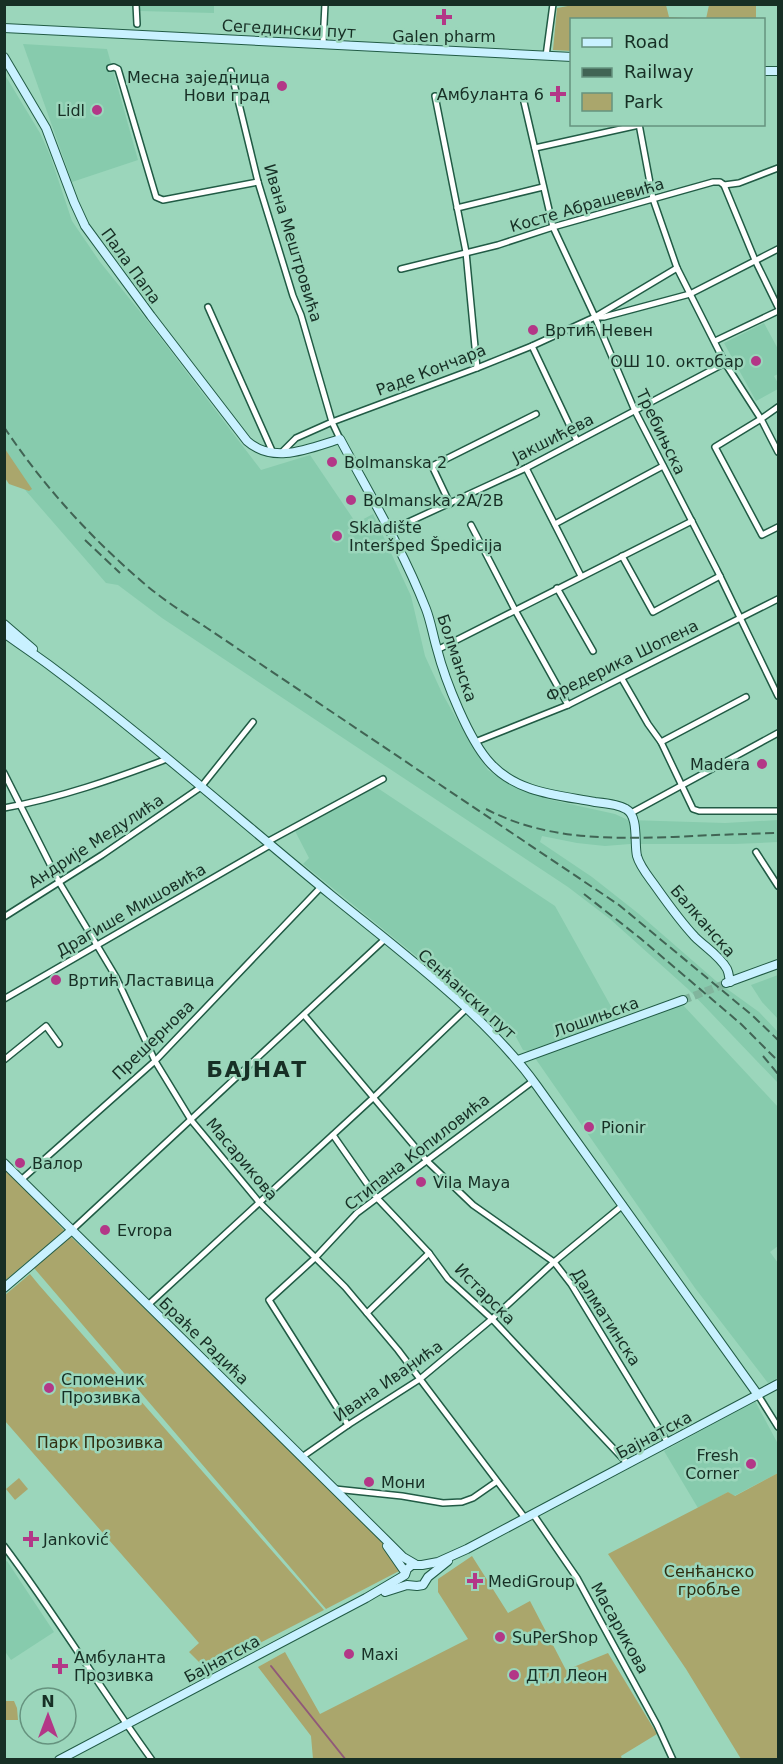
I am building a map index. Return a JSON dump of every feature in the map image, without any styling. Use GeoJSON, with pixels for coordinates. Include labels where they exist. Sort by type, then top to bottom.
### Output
{"type":"FeatureCollection","features":[{"type":"Feature","properties":{"kind":"main road","name":"Сегедински пут"},"geometry":{"type":"LineString","coordinates":[[4,28],[570,57]]}},
{"type":"Feature","properties":{"kind":"main road","name":"Пала Папа"},"geometry":{"type":"LineString","coordinates":[[4,57],[46,128],[74,202],[90,234],[247,441],[256,449],[277,453]]}},
{"type":"Feature","properties":{"kind":"main road"},"geometry":{"type":"LineString","coordinates":[[277,453],[296,453],[340,439]]}},
{"type":"Feature","properties":{"kind":"main road","name":"Болманска"},"geometry":{"type":"LineString","coordinates":[[340,439],[389,531],[427,611],[437,651],[454,698],[475,742],[490,763],[515,782],[539,792],[622,807],[632,813]]}},
{"type":"Feature","properties":{"kind":"main road","name":"Сенћански пут"},"geometry":{"type":"LineString","coordinates":[[4,624],[49,665]]}},
{"type":"Feature","properties":{"kind":"main road","name":"Сенћански пут"},"geometry":{"type":"LineString","coordinates":[[4,633],[49,665],[167,759],[386,939],[466,1009],[518,1060],[758,1395]]}},
{"type":"Feature","properties":{"kind":"main road","name":"Балканска"},"geometry":{"type":"LineString","coordinates":[[632,813],[640,864],[672,910],[695,937],[723,962],[728,971],[727,983],[778,964]]}},
{"type":"Feature","properties":{"kind":"main road","name":"Лошињска"},"geometry":{"type":"LineString","coordinates":[[518,1060],[683,1000]]}},
{"type":"Feature","properties":{"kind":"main road","name":"Браће Радића"},"geometry":{"type":"LineString","coordinates":[[4,1163],[384,1539],[403,1557],[418,1565]]}},
{"type":"Feature","properties":{"kind":"main road"},"geometry":{"type":"LineString","coordinates":[[4,1288],[72,1230]]}},
{"type":"Feature","properties":{"kind":"main road","name":"Бајнатска"},"geometry":{"type":"LineString","coordinates":[[59,1760],[366,1598],[405,1573],[409,1567],[438,1562],[467,1549],[778,1384]]}},
{"type":"Feature","properties":{"kind":"main road","name":"Браће Радића"},"geometry":{"type":"LineString","coordinates":[[384,1539],[405,1573]]}},
{"type":"Feature","properties":{"kind":"main road","name":"Бајнатска"},"geometry":{"type":"LineString","coordinates":[[366,1598],[401,1586],[423,1584],[428,1576],[440,1566],[467,1549]]}},
{"type":"Feature","properties":{"kind":"main road"},"geometry":{"type":"LineString","coordinates":[[418,1565],[426,1570],[428,1576]]}},
{"type":"Feature","properties":{"kind":"main road"},"geometry":{"type":"LineString","coordinates":[[405,1573],[411,1585]]}},
{"type":"Feature","properties":{"kind":"street"},"geometry":{"type":"LineString","coordinates":[[136,4],[137,24]]}},
{"type":"Feature","properties":{"kind":"street"},"geometry":{"type":"LineString","coordinates":[[323,44],[325,4]]}},
{"type":"Feature","properties":{"kind":"street"},"geometry":{"type":"LineString","coordinates":[[546,56],[553,4]]}},
{"type":"Feature","properties":{"kind":"street"},"geometry":{"type":"LineString","coordinates":[[110,68],[118,69],[158,199],[163,200],[258,182]]}},
{"type":"Feature","properties":{"kind":"street","name":"Ивана Мештровића"},"geometry":{"type":"LineString","coordinates":[[231,71],[258,182],[301,315],[332,422]]}},
{"type":"Feature","properties":{"kind":"street"},"geometry":{"type":"LineString","coordinates":[[435,96],[466,252],[477,368]]}},
{"type":"Feature","properties":{"kind":"street","name":"Требињска"},"geometry":{"type":"LineString","coordinates":[[524,102],[553,227],[635,411],[720,576],[778,696]]}},
{"type":"Feature","properties":{"kind":"street"},"geometry":{"type":"LineString","coordinates":[[535,148],[634,126]]}},
{"type":"Feature","properties":{"kind":"street"},"geometry":{"type":"LineString","coordinates":[[639,126],[653,200],[677,268],[725,363],[761,419],[778,452]]}},
{"type":"Feature","properties":{"kind":"street","name":"Косте Абрашевића"},"geometry":{"type":"LineString","coordinates":[[401,269],[498,245],[553,227],[713,182],[720,182],[724,185],[739,183],[778,168]]}},
{"type":"Feature","properties":{"kind":"street"},"geometry":{"type":"LineString","coordinates":[[715,341],[778,309],[724,185]]}},
{"type":"Feature","properties":{"kind":"street","name":"Косте Абрашевића"},"geometry":{"type":"LineString","coordinates":[[458,207],[543,187]]}},
{"type":"Feature","properties":{"kind":"street","name":"Раде Кончара"},"geometry":{"type":"LineString","coordinates":[[595,317],[690,294],[778,249]]}},
{"type":"Feature","properties":{"kind":"street","name":"Раде Кончара"},"geometry":{"type":"LineString","coordinates":[[277,453],[296,438],[332,422],[477,368],[595,317],[677,268]]}},
{"type":"Feature","properties":{"kind":"street"},"geometry":{"type":"LineString","coordinates":[[208,307],[277,453]]}},
{"type":"Feature","properties":{"kind":"street"},"geometry":{"type":"LineString","coordinates":[[532,346],[577,441]]}},
{"type":"Feature","properties":{"kind":"street","name":"Јакшићева"},"geometry":{"type":"LineString","coordinates":[[389,531],[526,468],[725,363]]}},
{"type":"Feature","properties":{"kind":"street"},"geometry":{"type":"LineString","coordinates":[[778,407],[715,447],[762,535],[778,527]]}},
{"type":"Feature","properties":{"kind":"street"},"geometry":{"type":"LineString","coordinates":[[450,504],[432,466],[536,414]]}},
{"type":"Feature","properties":{"kind":"street","name":"Болманска"},"geometry":{"type":"LineString","coordinates":[[332,422],[340,439]]}},
{"type":"Feature","properties":{"kind":"street"},"geometry":{"type":"LineString","coordinates":[[555,524],[663,466]]}},
{"type":"Feature","properties":{"kind":"street"},"geometry":{"type":"LineString","coordinates":[[526,468],[581,576]]}},
{"type":"Feature","properties":{"kind":"street"},"geometry":{"type":"LineString","coordinates":[[437,651],[692,521]]}},
{"type":"Feature","properties":{"kind":"street"},"geometry":{"type":"LineString","coordinates":[[471,525],[568,705]]}},
{"type":"Feature","properties":{"kind":"street"},"geometry":{"type":"LineString","coordinates":[[622,556],[653,612],[720,576]]}},
{"type":"Feature","properties":{"kind":"street"},"geometry":{"type":"LineString","coordinates":[[557,588],[593,651]]}},
{"type":"Feature","properties":{"kind":"street","name":"Фредерика Шопена"},"geometry":{"type":"LineString","coordinates":[[475,742],[568,705],[778,599]]}},
{"type":"Feature","properties":{"kind":"street"},"geometry":{"type":"LineString","coordinates":[[622,679],[661,742],[695,811],[778,811]]}},
{"type":"Feature","properties":{"kind":"street"},"geometry":{"type":"LineString","coordinates":[[661,742],[746,697]]}},
{"type":"Feature","properties":{"kind":"street","name":"Андрије Медулића"},"geometry":{"type":"LineString","coordinates":[[4,917],[201,788],[253,722]]}},
{"type":"Feature","properties":{"kind":"street"},"geometry":{"type":"LineString","coordinates":[[632,813],[778,733]]}},
{"type":"Feature","properties":{"kind":"street"},"geometry":{"type":"LineString","coordinates":[[4,808],[104,782],[167,759]]}},
{"type":"Feature","properties":{"kind":"street","name":"Масарикова"},"geometry":{"type":"LineString","coordinates":[[4,772],[59,882],[116,977],[155,1060],[191,1120],[259,1202],[345,1287],[367,1313],[398,1350],[525,1518]]}},
{"type":"Feature","properties":{"kind":"street","name":"Драгише Мишовића"},"geometry":{"type":"LineString","coordinates":[[4,999],[383,779]]}},
{"type":"Feature","properties":{"kind":"street"},"geometry":{"type":"LineString","coordinates":[[756,852],[778,886]]}},
{"type":"Feature","properties":{"kind":"street","name":"Прешернова"},"geometry":{"type":"LineString","coordinates":[[21,1180],[155,1060],[321,887]]}},
{"type":"Feature","properties":{"kind":"street"},"geometry":{"type":"LineString","coordinates":[[72,1230],[386,939]]}},
{"type":"Feature","properties":{"kind":"street"},"geometry":{"type":"LineString","coordinates":[[148,1305],[466,1009]]}},
{"type":"Feature","properties":{"kind":"street","name":"Далматинска"},"geometry":{"type":"LineString","coordinates":[[304,1015],[426,1160],[473,1205],[554,1262],[571,1284],[668,1443]]}},
{"type":"Feature","properties":{"kind":"street"},"geometry":{"type":"LineString","coordinates":[[4,1060],[46,1026],[59,1044]]}},
{"type":"Feature","properties":{"kind":"street","name":"Стипана Копиловића"},"geometry":{"type":"LineString","coordinates":[[348,1425],[269,1299],[315,1258],[357,1213],[533,1080]]}},
{"type":"Feature","properties":{"kind":"street","name":"Истарска"},"geometry":{"type":"LineString","coordinates":[[333,1135],[377,1198],[429,1253],[448,1279],[492,1319],[628,1464]]}},
{"type":"Feature","properties":{"kind":"street","name":"Ивана Иванића"},"geometry":{"type":"LineString","coordinates":[[302,1457],[420,1379],[623,1205]]}},
{"type":"Feature","properties":{"kind":"street"},"geometry":{"type":"LineString","coordinates":[[367,1313],[429,1253]]}},
{"type":"Feature","properties":{"kind":"street","name":"Сенћански пут"},"geometry":{"type":"LineString","coordinates":[[758,1395],[778,1426]]}},
{"type":"Feature","properties":{"kind":"street"},"geometry":{"type":"LineString","coordinates":[[335,1489],[443,1503],[462,1502],[473,1498],[496,1482]]}},
{"type":"Feature","properties":{"kind":"street","name":"Масарикова"},"geometry":{"type":"LineString","coordinates":[[533,1514],[577,1578],[674,1760]]}},
{"type":"Feature","properties":{"kind":"street"},"geometry":{"type":"LineString","coordinates":[[4,1546],[152,1760]]}},
{"type":"Feature","properties":{"kind":"shaded area"},"geometry":{"type":"Polygon","coordinates":[[[139,5],[214,5],[214,13],[140,11],[139,5]]]}},
{"type":"Feature","properties":{"kind":"shaded area"},"geometry":{"type":"Polygon","coordinates":[[[23,44],[107,49],[138,160],[72,182],[23,44]]]}},
{"type":"Feature","properties":{"kind":"shaded area"},"geometry":{"type":"Polygon","coordinates":[[[5,75],[40,133],[50,155],[72,221],[100,262],[261,470],[310,455],[356,523],[373,514],[411,596],[425,656],[442,693],[488,770],[505,782],[547,799],[615,814],[628,820],[725,823],[778,820],[778,842],[605,846],[542,836],[540,842],[592,877],[639,914],[716,981],[759,1012],[778,1032],[778,1083],[688,989],[610,919],[568,887],[162,618],[118,585],[106,583],[26,491],[5,455],[5,75]]]}},
{"type":"Feature","properties":{"kind":"shaded area","name":"ОШ 10. октобар"},"geometry":{"type":"Polygon","coordinates":[[[764,323],[778,349],[778,374],[774,376],[778,389],[756,401],[724,343],[764,323]]]}},
{"type":"Feature","properties":{"kind":"shaded area"},"geometry":{"type":"Polygon","coordinates":[[[376,787],[555,906],[618,1019],[528,1051],[523,1050],[516,1037],[303,864],[309,858],[295,831],[376,787]]]}},
{"type":"Feature","properties":{"kind":"shaded area"},"geometry":{"type":"Polygon","coordinates":[[[778,975],[778,1019],[762,1002],[751,985],[778,975]]]}},
{"type":"Feature","properties":{"kind":"shaded area"},"geometry":{"type":"Polygon","coordinates":[[[682,1004],[778,1107],[778,1246],[770,1252],[778,1263],[778,1378],[768,1383],[695,1288],[535,1058],[682,1004]]]}},
{"type":"Feature","properties":{"kind":"shaded area"},"geometry":{"type":"Polygon","coordinates":[[[755,1401],[778,1444],[778,1473],[734,1496],[728,1492],[698,1508],[664,1451],[755,1401]]]}},
{"type":"Feature","properties":{"kind":"shaded area"},"geometry":{"type":"Polygon","coordinates":[[[7,1561],[54,1632],[11,1660],[4,1650],[4,1563],[7,1561]]]}},
{"type":"Feature","properties":{"kind":"green space"},"geometry":{"type":"Polygon","coordinates":[[[573,5],[666,5],[669,17],[688,18],[570,18],[570,51],[553,50],[557,8],[573,5]]]}},
{"type":"Feature","properties":{"kind":"green space"},"geometry":{"type":"Polygon","coordinates":[[[709,5],[756,5],[756,18],[706,18],[709,5]]]}},
{"type":"Feature","properties":{"kind":"green space"},"geometry":{"type":"Polygon","coordinates":[[[5,449],[32,489],[29,491],[9,484],[5,478],[5,449]]]}},
{"type":"Feature","properties":{"kind":"green space"},"geometry":{"type":"Polygon","coordinates":[[[4,1167],[62,1228],[380,1538],[401,1570],[326,1609],[28,1261],[5,1281],[4,1167]]]}},
{"type":"Feature","properties":{"kind":"green space","name":"Парк Прозивка"},"geometry":{"type":"Polygon","coordinates":[[[30,1274],[324,1610],[207,1670],[189,1652],[199,1643],[5,1421],[5,1295],[30,1274]]]}},
{"type":"Feature","properties":{"kind":"green space","name":"Сенћанско гробље"},"geometry":{"type":"Polygon","coordinates":[[[778,1473],[778,1759],[741,1759],[686,1669],[608,1554],[728,1492],[735,1496],[778,1473]]]}},
{"type":"Feature","properties":{"kind":"green space"},"geometry":{"type":"Polygon","coordinates":[[[19,1478],[28,1489],[15,1500],[6,1489],[19,1478]]]}},
{"type":"Feature","properties":{"kind":"green space"},"geometry":{"type":"Polygon","coordinates":[[[472,1556],[508,1613],[530,1601],[566,1670],[608,1653],[657,1734],[621,1756],[622,1759],[313,1759],[311,1736],[258,1667],[285,1652],[320,1714],[468,1639],[438,1592],[438,1579],[472,1556]]]}},
{"type":"Feature","properties":{"kind":"green space"},"geometry":{"type":"Polygon","coordinates":[[[5,1701],[14,1701],[18,1720],[5,1720],[5,1701]]]}},
{"type":"Feature","properties":{"kind":"waterway"},"geometry":{"type":"LineString","coordinates":[[271,1666],[346,1760]]}},
{"type":"Feature","properties":{"kind":"tunnel"},"geometry":{"type":"LineString","coordinates":[[683,1000],[725,984]]}},
{"type":"Feature","properties":{"kind":"railway"},"geometry":{"type":"LineString","coordinates":[[4,427],[34,469],[67,508],[102,545],[155,593],[619,905],[753,1016],[778,1040]]}},
{"type":"Feature","properties":{"kind":"railway"},"geometry":{"type":"LineString","coordinates":[[85,540],[120,573]]}},
{"type":"Feature","properties":{"kind":"railway"},"geometry":{"type":"LineString","coordinates":[[486,809],[531,827],[601,837],[649,838],[778,833]]}},
{"type":"Feature","properties":{"kind":"railway"},"geometry":{"type":"LineString","coordinates":[[584,894],[640,938],[741,1024],[778,1061]]}},
{"type":"Feature","properties":{"kind":"railway"},"geometry":{"type":"LineString","coordinates":[[763,1056],[778,1074]]}},
{"type":"Feature","properties":{"kind":"place","name":"Galen pharm"},"geometry":{"type":"Point","coordinates":[444,17]}},
{"type":"Feature","properties":{"kind":"place","name":"Месна заједница Нови град"},"geometry":{"type":"Point","coordinates":[282,86]}},
{"type":"Feature","properties":{"kind":"place","name":"Амбуланта 6"},"geometry":{"type":"Point","coordinates":[558,94]}},
{"type":"Feature","properties":{"kind":"place","name":"Lidl"},"geometry":{"type":"Point","coordinates":[97,110]}},
{"type":"Feature","properties":{"kind":"place","name":"Вртић Невен"},"geometry":{"type":"Point","coordinates":[533,330]}},
{"type":"Feature","properties":{"kind":"place","name":"ОШ 10. октобар"},"geometry":{"type":"Point","coordinates":[756,361]}},
{"type":"Feature","properties":{"kind":"place","name":"Bolmanska 2"},"geometry":{"type":"Point","coordinates":[332,462]}},
{"type":"Feature","properties":{"kind":"place","name":"Bolmanska 2A/2B"},"geometry":{"type":"Point","coordinates":[351,500]}},
{"type":"Feature","properties":{"kind":"place","name":"Skladište Interšped Špedicija"},"geometry":{"type":"Point","coordinates":[337,536]}},
{"type":"Feature","properties":{"kind":"place","name":"Madera"},"geometry":{"type":"Point","coordinates":[762,764]}},
{"type":"Feature","properties":{"kind":"place","name":"Вртић Ластавица"},"geometry":{"type":"Point","coordinates":[56,980]}},
{"type":"Feature","properties":{"kind":"place","name":"Pionir"},"geometry":{"type":"Point","coordinates":[589,1127]}},
{"type":"Feature","properties":{"kind":"place","name":"Валор"},"geometry":{"type":"Point","coordinates":[20,1163]}},
{"type":"Feature","properties":{"kind":"place","name":"Vila Maya"},"geometry":{"type":"Point","coordinates":[421,1182]}},
{"type":"Feature","properties":{"kind":"place","name":"Evropa"},"geometry":{"type":"Point","coordinates":[105,1230]}},
{"type":"Feature","properties":{"kind":"place","name":"Споменик Прозивка"},"geometry":{"type":"Point","coordinates":[49,1388]}},
{"type":"Feature","properties":{"kind":"place","name":"Fresh Corner"},"geometry":{"type":"Point","coordinates":[751,1464]}},
{"type":"Feature","properties":{"kind":"place","name":"Мони"},"geometry":{"type":"Point","coordinates":[369,1482]}},
{"type":"Feature","properties":{"kind":"place","name":"Janković"},"geometry":{"type":"Point","coordinates":[31,1539]}},
{"type":"Feature","properties":{"kind":"place","name":"MediGroup"},"geometry":{"type":"Point","coordinates":[475,1581]}},
{"type":"Feature","properties":{"kind":"place","name":"SuPerShop"},"geometry":{"type":"Point","coordinates":[500,1637]}},
{"type":"Feature","properties":{"kind":"place","name":"Maxi"},"geometry":{"type":"Point","coordinates":[349,1654]}},
{"type":"Feature","properties":{"kind":"place","name":"Амбуланта Прозивка"},"geometry":{"type":"Point","coordinates":[60,1666]}},
{"type":"Feature","properties":{"kind":"place","name":"ДТЛ Леон"},"geometry":{"type":"Point","coordinates":[514,1675]}},
{"type":"Feature","properties":{"kind":"district","name":"БАЈНАТ"},"geometry":{"type":"Point","coordinates":[257,1069]}}]}
